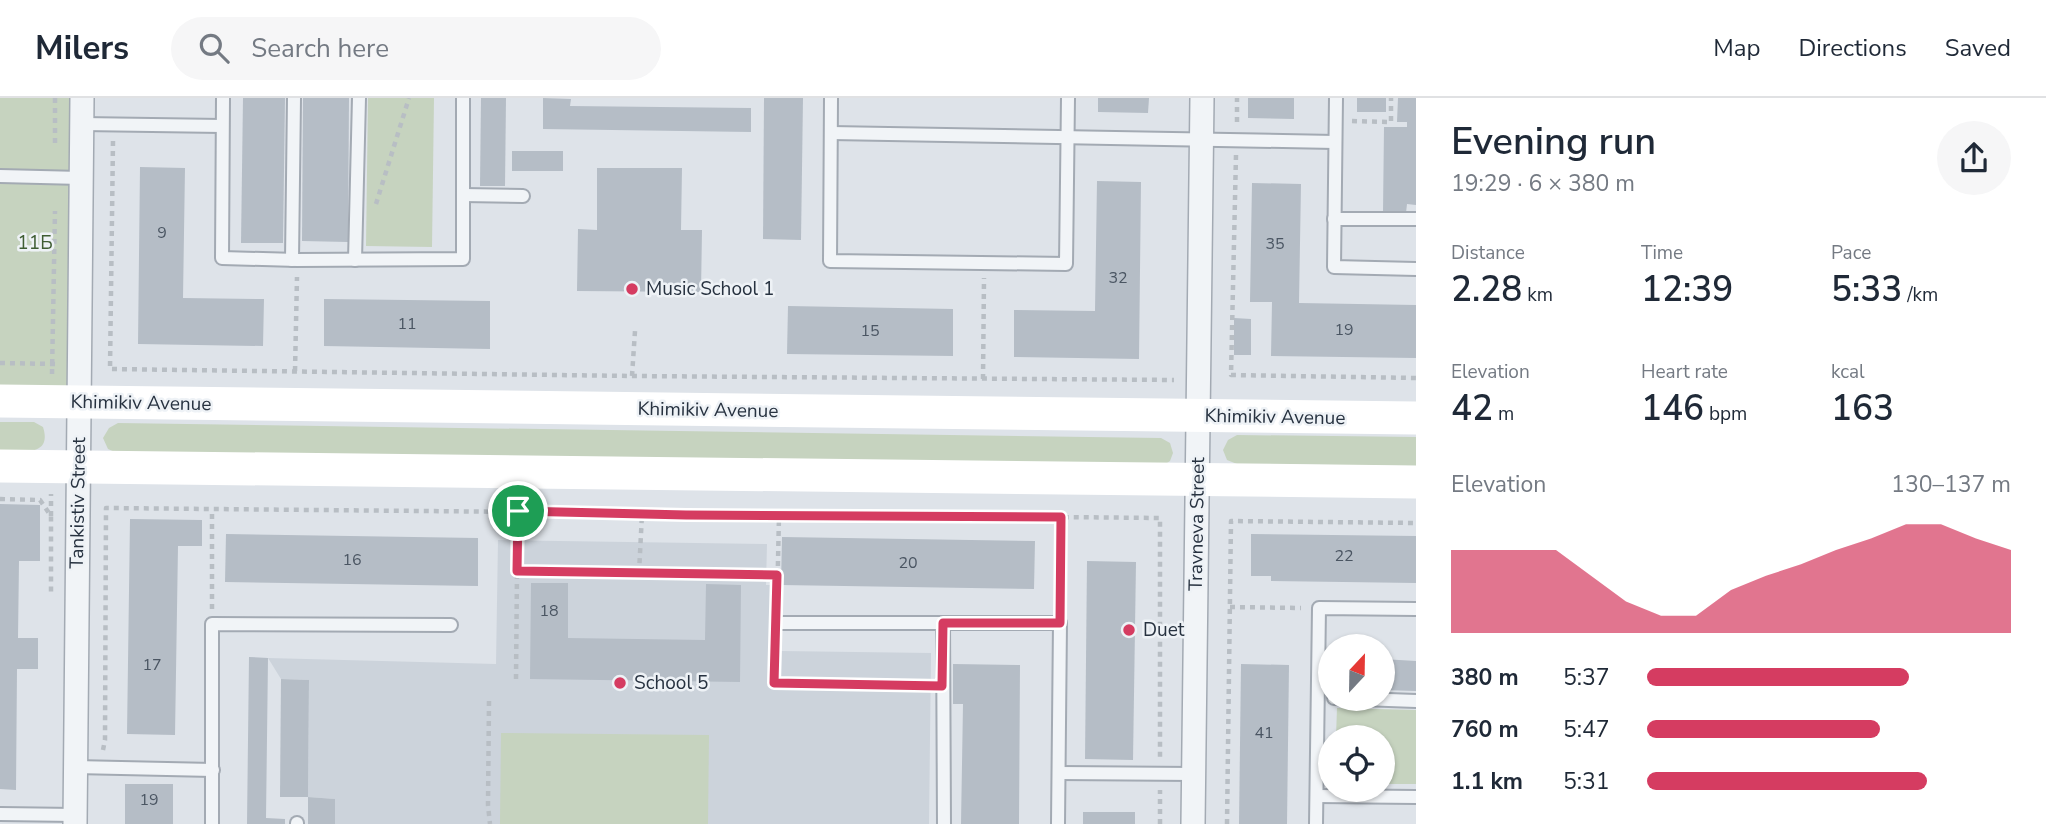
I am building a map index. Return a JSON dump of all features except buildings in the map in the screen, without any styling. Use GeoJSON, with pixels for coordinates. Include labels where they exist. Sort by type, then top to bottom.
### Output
{"type":"FeatureCollection","features":[{"type":"Feature","properties":{"kind":"main road","name":"Khimikiv Avenue"},"geometry":{"type":"LineString","coordinates":[[0,401],[1416,418]]}},
{"type":"Feature","properties":{"kind":"main road"},"geometry":{"type":"LineString","coordinates":[[0,466],[1416,482]]}},
{"type":"Feature","properties":{"kind":"street","name":"Tankistiv Street"},"geometry":{"type":"LineString","coordinates":[[75,820],[82,98]]}},
{"type":"Feature","properties":{"kind":"street","name":"Travneva Street"},"geometry":{"type":"LineString","coordinates":[[1194,824],[1202,98]]}},
{"type":"Feature","properties":{"kind":"lane"},"geometry":{"type":"LineString","coordinates":[[223,98],[222,258],[295,260],[463,260],[463,98]]}},
{"type":"Feature","properties":{"kind":"lane"},"geometry":{"type":"LineString","coordinates":[[294,98],[295,260]]}},
{"type":"Feature","properties":{"kind":"lane"},"geometry":{"type":"LineString","coordinates":[[355,260],[359,98]]}},
{"type":"Feature","properties":{"kind":"lane"},"geometry":{"type":"LineString","coordinates":[[831,98],[830,261],[984,265],[1066,264],[1068,98]]}},
{"type":"Feature","properties":{"kind":"lane"},"geometry":{"type":"LineString","coordinates":[[1336,98],[1334,267],[1416,269]]}},
{"type":"Feature","properties":{"kind":"lane"},"geometry":{"type":"LineString","coordinates":[[82,124],[222,126]]}},
{"type":"Feature","properties":{"kind":"lane"},"geometry":{"type":"LineString","coordinates":[[831,134],[1335,142]]}},
{"type":"Feature","properties":{"kind":"lane"},"geometry":{"type":"LineString","coordinates":[[0,176],[81,178]]}},
{"type":"Feature","properties":{"kind":"lane"},"geometry":{"type":"LineString","coordinates":[[463,195],[523,196]]}},
{"type":"Feature","properties":{"kind":"lane"},"geometry":{"type":"LineString","coordinates":[[1334,219],[1416,219]]}},
{"type":"Feature","properties":{"kind":"lane"},"geometry":{"type":"LineString","coordinates":[[1321,634],[1319,608],[1416,610]]}},
{"type":"Feature","properties":{"kind":"lane"},"geometry":{"type":"LineString","coordinates":[[778,623],[1060,623],[1058,824]]}},
{"type":"Feature","properties":{"kind":"lane"},"geometry":{"type":"LineString","coordinates":[[943,623],[944,824]]}},
{"type":"Feature","properties":{"kind":"lane"},"geometry":{"type":"LineString","coordinates":[[212,824],[212,624],[451,625]]}},
{"type":"Feature","properties":{"kind":"lane"},"geometry":{"type":"LineString","coordinates":[[1395,700],[1416,701]]}},
{"type":"Feature","properties":{"kind":"lane"},"geometry":{"type":"LineString","coordinates":[[1317,824],[1317,796],[1326,711]]}},
{"type":"Feature","properties":{"kind":"lane"},"geometry":{"type":"LineString","coordinates":[[75,767],[213,769]]}},
{"type":"Feature","properties":{"kind":"lane"},"geometry":{"type":"LineString","coordinates":[[1059,773],[1194,774]]}},
{"type":"Feature","properties":{"kind":"lane"},"geometry":{"type":"LineString","coordinates":[[1317,796],[1416,797]]}},
{"type":"Feature","properties":{"kind":"lane"},"geometry":{"type":"LineString","coordinates":[[0,814],[75,820]]}},
{"type":"Feature","properties":{"kind":"path"},"geometry":{"type":"LineString","coordinates":[[0,363],[52,364],[55,98]]}},
{"type":"Feature","properties":{"kind":"path"},"geometry":{"type":"LineString","coordinates":[[374,212],[409,98]]}},
{"type":"Feature","properties":{"kind":"path"},"geometry":{"type":"LineString","coordinates":[[1237,98],[1231,375],[1416,378]]}},
{"type":"Feature","properties":{"kind":"path"},"geometry":{"type":"LineString","coordinates":[[1335,120],[1391,122],[1391,98]]}},
{"type":"Feature","properties":{"kind":"path"},"geometry":{"type":"LineString","coordinates":[[113,125],[110,369],[1174,381],[1174,368]]}},
{"type":"Feature","properties":{"kind":"path"},"geometry":{"type":"LineString","coordinates":[[295,260],[295,371]]}},
{"type":"Feature","properties":{"kind":"path"},"geometry":{"type":"LineString","coordinates":[[983,379],[984,265]]}},
{"type":"Feature","properties":{"kind":"path"},"geometry":{"type":"LineString","coordinates":[[0,499],[40,500],[51,516],[51,597]]}},
{"type":"Feature","properties":{"kind":"path"},"geometry":{"type":"LineString","coordinates":[[100,768],[105,740],[106,508],[1160,518],[1160,824]]}},
{"type":"Feature","properties":{"kind":"path"},"geometry":{"type":"LineString","coordinates":[[212,509],[212,624]]}},
{"type":"Feature","properties":{"kind":"path"},"geometry":{"type":"LineString","coordinates":[[516,679],[518,511]]}},
{"type":"Feature","properties":{"kind":"path"},"geometry":{"type":"LineString","coordinates":[[639,573],[642,514]]}},
{"type":"Feature","properties":{"kind":"path"},"geometry":{"type":"LineString","coordinates":[[779,516],[778,623],[774,683],[942,686]]}},
{"type":"Feature","properties":{"kind":"path"},"geometry":{"type":"LineString","coordinates":[[1060,623],[1061,517]]}},
{"type":"Feature","properties":{"kind":"path"},"geometry":{"type":"LineString","coordinates":[[1227,824],[1231,521],[1416,523]]}},
{"type":"Feature","properties":{"kind":"path"},"geometry":{"type":"LineString","coordinates":[[517,571],[777,575]]}},
{"type":"Feature","properties":{"kind":"path"},"geometry":{"type":"LineString","coordinates":[[1230,607],[1319,608]]}},
{"type":"Feature","properties":{"kind":"path"},"geometry":{"type":"LineString","coordinates":[[489,701],[490,824]]}},
{"type":"Feature","properties":{"kind":"shaded area","name":"School 5"},"geometry":{"type":"Polygon","coordinates":[[[498,540],[767,544],[766,585],[781,585],[780,651],[931,653],[929,824],[335,824],[335,799],[308,797],[309,680],[281,679],[268,658],[496,664],[498,540]]]}},
{"type":"Feature","properties":{"kind":"green space","name":"11Б"},"geometry":{"type":"Polygon","coordinates":[[[0,98],[71,98],[69,389],[0,388],[0,98]]]}},
{"type":"Feature","properties":{"kind":"green space"},"geometry":{"type":"Polygon","coordinates":[[[368,98],[434,98],[432,247],[366,246],[368,98]]]}},
{"type":"Feature","properties":{"kind":"green space"},"geometry":{"type":"Polygon","coordinates":[[[0,422],[34,422],[43,427],[43,444],[32,451],[0,451],[0,422]]]}},
{"type":"Feature","properties":{"kind":"green space"},"geometry":{"type":"Polygon","coordinates":[[[118,423],[1161,438],[1170,443],[1173,453],[1170,461],[1161,467],[117,453],[108,449],[103,438],[109,428],[118,423]]]}},
{"type":"Feature","properties":{"kind":"green space"},"geometry":{"type":"Polygon","coordinates":[[[1237,435],[1416,437],[1416,466],[1237,464],[1227,460],[1223,450],[1228,440],[1237,435]]]}},
{"type":"Feature","properties":{"kind":"green space"},"geometry":{"type":"Polygon","coordinates":[[[1416,710],[1416,784],[1395,784],[1395,725],[1336,725],[1337,711],[1416,710]]]}},
{"type":"Feature","properties":{"kind":"green space"},"geometry":{"type":"Polygon","coordinates":[[[501,733],[709,735],[708,824],[500,824],[501,733]]]}},
{"type":"Feature","properties":{"kind":"place","name":"Music School 1"},"geometry":{"type":"Point","coordinates":[632,289]}},
{"type":"Feature","properties":{"kind":"place","name":"Duet"},"geometry":{"type":"Point","coordinates":[1129,630]}},
{"type":"Feature","properties":{"kind":"place","name":"School 5"},"geometry":{"type":"Point","coordinates":[620,683]}},
{"type":"Feature","properties":{"kind":"route"},"geometry":{"type":"LineString","coordinates":[[518,511],[686,515],[1061,517],[1060,623],[943,623],[942,686],[774,683],[777,575],[517,571],[518,511]]}}]}
